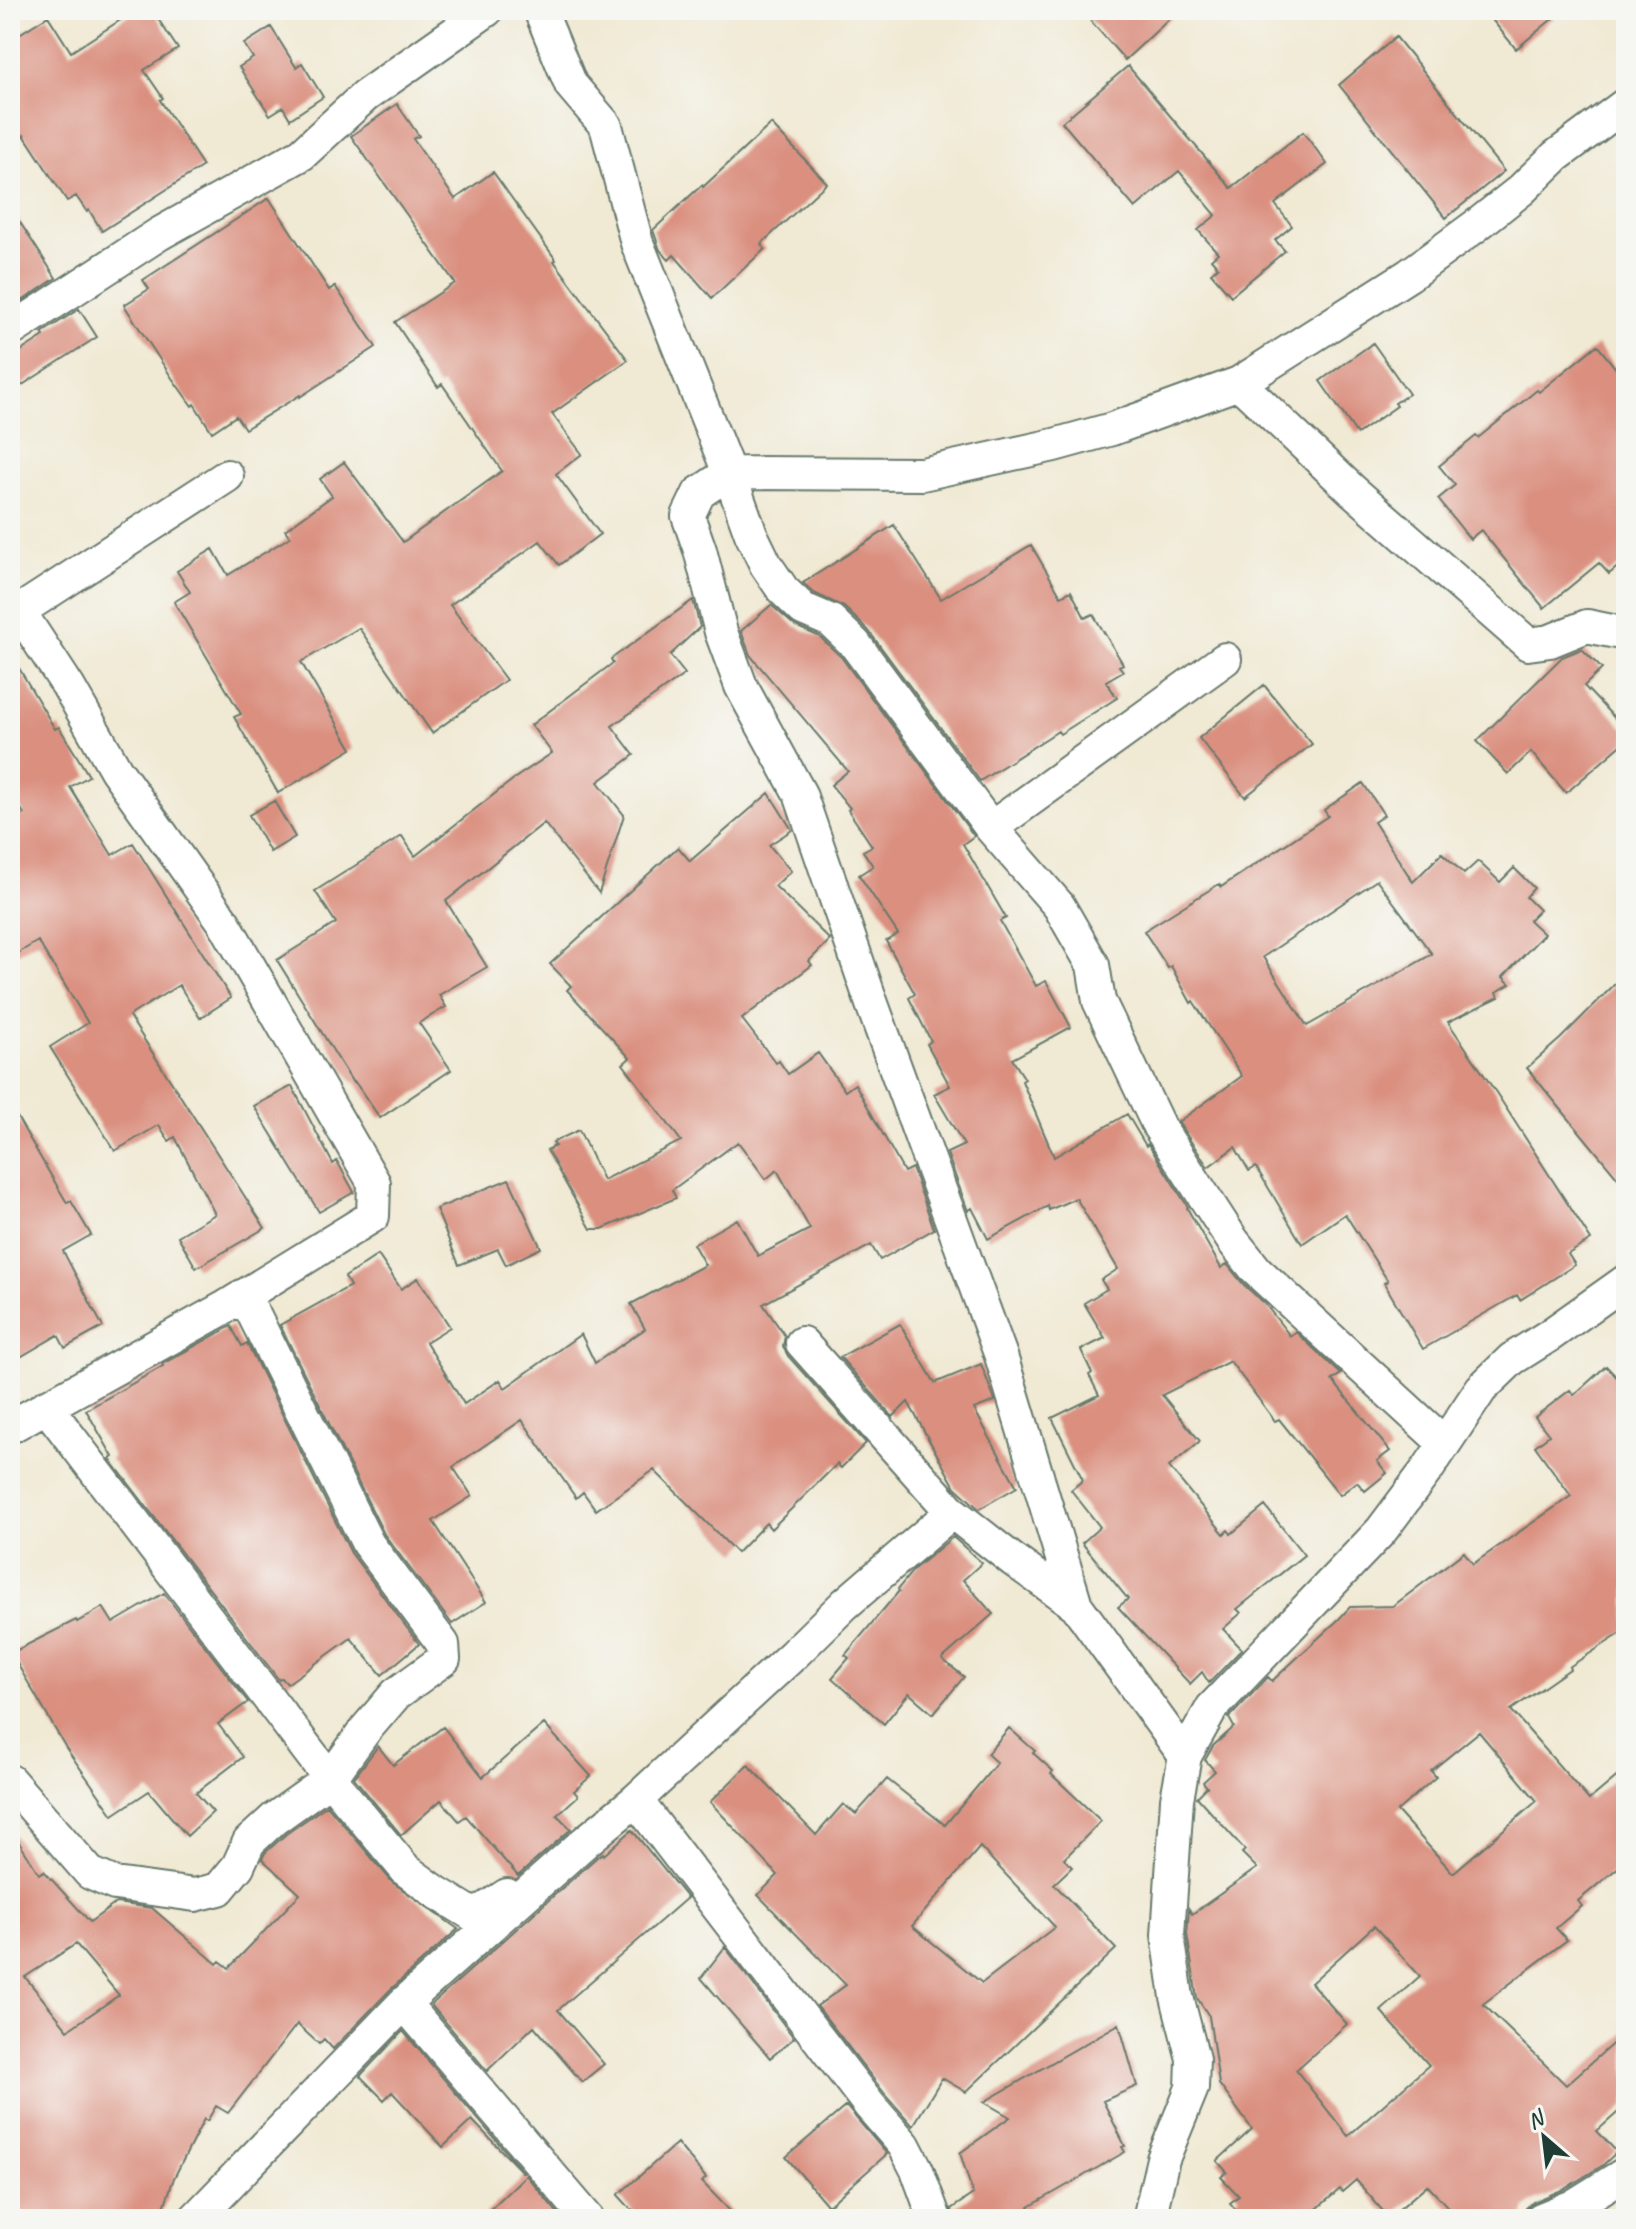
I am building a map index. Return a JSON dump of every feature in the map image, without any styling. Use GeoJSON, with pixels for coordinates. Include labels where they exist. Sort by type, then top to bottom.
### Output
{"type":"FeatureCollection","features":[{"type":"Feature","properties":{"kind":"street"},"geometry":{"type":"LineString","coordinates":[[10,331],[159,234],[302,154],[365,96],[487,10]]}},
{"type":"Feature","properties":{"kind":"street"},"geometry":{"type":"LineString","coordinates":[[540,10],[571,85],[606,126],[637,243],[766,565],[783,590],[803,609],[831,621],[855,644],[991,828],[1059,906],[1093,965],[1099,1001],[1159,1127],[1233,1241],[1257,1271],[1444,1443]]}},
{"type":"Feature","properties":{"kind":"street"},"geometry":{"type":"LineString","coordinates":[[1076,1605],[1001,1356],[872,1004],[800,794],[741,686],[721,632],[688,516],[699,493],[729,473],[922,474],[1112,429],[1239,383],[1409,275],[1477,225],[1521,190],[1556,156],[1626,104]]}},
{"type":"Feature","properties":{"kind":"street"},"geometry":{"type":"LineString","coordinates":[[1239,383],[1352,490],[1528,644],[1550,641],[1587,626],[1626,634]]}},
{"type":"Feature","properties":{"kind":"street"},"geometry":{"type":"LineString","coordinates":[[10,1427],[224,1308],[373,1216],[374,1183],[225,924],[116,770],[68,686],[14,614],[227,476]]}},
{"type":"Feature","properties":{"kind":"street"},"geometry":{"type":"LineString","coordinates":[[991,828],[1225,659]]}},
{"type":"Feature","properties":{"kind":"street"},"geometry":{"type":"LineString","coordinates":[[1149,2219],[1163,2159],[1192,2088],[1193,2059],[1177,1997],[1168,1935],[1177,1799],[1185,1756],[1212,1708],[1381,1531],[1481,1389],[1512,1359],[1626,1281]]}},
{"type":"Feature","properties":{"kind":"street"},"geometry":{"type":"LineString","coordinates":[[10,1781],[90,1873],[115,1884],[195,1895],[219,1889],[238,1866],[249,1842],[274,1819],[330,1779],[396,1694],[444,1659],[443,1644],[368,1544],[244,1295]]}},
{"type":"Feature","properties":{"kind":"street"},"geometry":{"type":"LineString","coordinates":[[802,1343],[952,1512],[1076,1605],[1185,1756]]}},
{"type":"Feature","properties":{"kind":"street"},"geometry":{"type":"LineString","coordinates":[[46,1406],[330,1779],[406,1870],[475,1916],[585,1842]]}},
{"type":"Feature","properties":{"kind":"street"},"geometry":{"type":"LineString","coordinates":[[195,2219],[404,2003],[636,1800],[845,1604],[952,1512]]}},
{"type":"Feature","properties":{"kind":"street"},"geometry":{"type":"LineString","coordinates":[[636,1800],[870,2106],[904,2145],[935,2219]]}},
{"type":"Feature","properties":{"kind":"street"},"geometry":{"type":"LineString","coordinates":[[404,2003],[588,2219]]}},
{"type":"Feature","properties":{"kind":"street"},"geometry":{"type":"LineString","coordinates":[[1541,2219],[1573,2206],[1626,2173]]}},
{"type":"Feature","properties":{"kind":"building"},"geometry":{"type":"Polygon","coordinates":[[[136,10],[152,10],[178,49],[144,70],[203,166],[102,231],[76,196],[67,201],[24,135],[10,144],[10,40],[48,16],[71,52],[136,10]]]}},
{"type":"Feature","properties":{"kind":"building"},"geometry":{"type":"Polygon","coordinates":[[[1081,10],[1179,10],[1125,60],[1081,10]]]}},
{"type":"Feature","properties":{"kind":"building"},"geometry":{"type":"Polygon","coordinates":[[[1484,10],[1563,10],[1516,49],[1484,10]]]}},
{"type":"Feature","properties":{"kind":"building"},"geometry":{"type":"Polygon","coordinates":[[[271,27],[296,67],[302,63],[323,97],[290,119],[283,107],[270,115],[239,67],[253,58],[244,44],[271,27]]]}},
{"type":"Feature","properties":{"kind":"building"},"geometry":{"type":"Polygon","coordinates":[[[1396,37],[1504,171],[1446,218],[1339,85],[1396,37]]]}},
{"type":"Feature","properties":{"kind":"building"},"geometry":{"type":"Polygon","coordinates":[[[1128,66],[1231,188],[1303,132],[1327,164],[1275,204],[1292,226],[1275,240],[1285,251],[1231,296],[1211,273],[1218,267],[1211,259],[1218,253],[1198,230],[1216,215],[1179,171],[1135,208],[1062,122],[1128,66]]]}},
{"type":"Feature","properties":{"kind":"building"},"geometry":{"type":"Polygon","coordinates":[[[397,104],[419,136],[413,139],[455,199],[493,172],[628,360],[552,414],[582,454],[556,474],[600,534],[559,565],[540,541],[450,605],[506,680],[432,733],[359,628],[301,662],[352,749],[278,793],[234,717],[241,714],[174,602],[190,592],[177,571],[213,549],[228,575],[290,537],[285,530],[332,496],[320,479],[344,462],[403,542],[502,471],[442,384],[438,387],[395,322],[455,283],[351,136],[397,104]]]}},
{"type":"Feature","properties":{"kind":"building"},"geometry":{"type":"Polygon","coordinates":[[[771,124],[827,183],[761,244],[765,249],[712,298],[674,255],[669,260],[660,250],[653,230],[771,124]]]}},
{"type":"Feature","properties":{"kind":"building"},"geometry":{"type":"Polygon","coordinates":[[[269,198],[329,290],[335,286],[376,347],[245,429],[236,416],[212,432],[124,305],[149,289],[143,280],[269,198]]]}},
{"type":"Feature","properties":{"kind":"building"},"geometry":{"type":"Polygon","coordinates":[[[10,207],[56,278],[22,301],[10,282],[10,207]]]}},
{"type":"Feature","properties":{"kind":"building"},"geometry":{"type":"Polygon","coordinates":[[[79,309],[97,337],[10,393],[10,358],[79,309]]]}},
{"type":"Feature","properties":{"kind":"building"},"geometry":{"type":"Polygon","coordinates":[[[1373,343],[1409,394],[1357,434],[1320,381],[1373,343]]]}},
{"type":"Feature","properties":{"kind":"building"},"geometry":{"type":"Polygon","coordinates":[[[1597,345],[1626,381],[1626,560],[1609,574],[1599,563],[1544,608],[1481,530],[1470,539],[1438,499],[1455,485],[1439,466],[1597,345]]]}},
{"type":"Feature","properties":{"kind":"building"},"geometry":{"type":"Polygon","coordinates":[[[894,525],[941,599],[1031,545],[1061,596],[1071,591],[1085,618],[1093,614],[1123,664],[1119,666],[1123,671],[1106,681],[1117,698],[980,781],[868,630],[844,607],[814,593],[803,583],[894,525]]]}},
{"type":"Feature","properties":{"kind":"building"},"geometry":{"type":"Polygon","coordinates":[[[693,600],[700,627],[670,655],[685,674],[612,726],[634,755],[598,782],[624,815],[599,893],[544,823],[446,901],[487,967],[439,995],[446,1007],[419,1023],[451,1070],[380,1118],[353,1083],[277,960],[336,923],[315,891],[402,836],[415,856],[552,753],[531,725],[613,663],[611,659],[693,600]]]}},
{"type":"Feature","properties":{"kind":"building"},"geometry":{"type":"Polygon","coordinates":[[[771,605],[795,626],[820,637],[841,657],[974,836],[963,844],[1006,918],[1000,921],[1036,986],[1046,981],[1071,1027],[1012,1059],[1025,1079],[1022,1081],[1054,1157],[1127,1114],[1188,1207],[1221,1268],[1227,1264],[1290,1336],[1296,1332],[1341,1374],[1332,1380],[1390,1451],[1377,1461],[1387,1473],[1365,1491],[1357,1482],[1340,1495],[1279,1419],[1275,1421],[1230,1361],[1162,1395],[1200,1441],[1169,1467],[1224,1534],[1228,1530],[1231,1534],[1265,1506],[1304,1555],[1237,1609],[1241,1613],[1223,1629],[1242,1649],[1209,1683],[1202,1672],[1190,1684],[1118,1607],[1128,1599],[1082,1543],[1100,1527],[1071,1490],[1083,1480],[1052,1418],[1099,1395],[1081,1350],[1105,1338],[1084,1303],[1107,1289],[1101,1280],[1118,1269],[1076,1198],[1049,1210],[1048,1206],[988,1239],[972,1208],[968,1211],[947,1153],[964,1145],[934,1094],[950,1086],[927,1044],[931,1041],[909,998],[915,994],[886,941],[898,934],[859,875],[873,866],[863,851],[872,846],[848,810],[850,808],[831,785],[848,771],[750,655],[741,631],[771,605]]]}},
{"type":"Feature","properties":{"kind":"building"},"geometry":{"type":"Polygon","coordinates":[[[1582,649],[1602,669],[1584,686],[1626,730],[1626,741],[1566,793],[1531,752],[1508,774],[1477,741],[1562,657],[1582,649]]]}},
{"type":"Feature","properties":{"kind":"building"},"geometry":{"type":"Polygon","coordinates":[[[10,653],[55,729],[59,727],[89,776],[70,787],[112,855],[133,843],[231,998],[200,1018],[179,985],[129,1016],[265,1228],[196,1268],[178,1236],[215,1214],[175,1137],[169,1141],[159,1125],[115,1151],[50,1047],[88,1023],[38,941],[10,958],[10,821],[24,814],[10,790],[10,653]]]}},
{"type":"Feature","properties":{"kind":"building"},"geometry":{"type":"Polygon","coordinates":[[[1264,685],[1312,744],[1245,797],[1199,738],[1264,685]]]}},
{"type":"Feature","properties":{"kind":"building"},"geometry":{"type":"Polygon","coordinates":[[[1363,783],[1384,815],[1374,822],[1413,882],[1442,853],[1464,874],[1478,861],[1500,882],[1514,868],[1534,888],[1526,897],[1539,910],[1529,920],[1544,934],[1503,977],[1510,984],[1497,992],[1499,997],[1448,1022],[1591,1240],[1568,1254],[1575,1265],[1520,1300],[1517,1295],[1423,1349],[1384,1283],[1388,1281],[1345,1214],[1302,1244],[1256,1167],[1249,1171],[1235,1147],[1208,1167],[1178,1122],[1242,1076],[1193,1001],[1191,1003],[1171,966],[1168,968],[1144,931],[1219,884],[1221,887],[1328,816],[1324,810],[1363,783]],[[1377,880],[1263,957],[1307,1026],[1432,954],[1377,880]]]}},
{"type":"Feature","properties":{"kind":"building"},"geometry":{"type":"Polygon","coordinates":[[[769,793],[792,830],[769,845],[791,871],[775,886],[830,940],[809,961],[812,965],[742,1019],[788,1074],[818,1053],[845,1091],[855,1084],[904,1172],[912,1168],[934,1229],[880,1260],[871,1245],[763,1304],[785,1336],[783,1346],[788,1356],[866,1443],[841,1468],[837,1464],[771,1529],[766,1523],[737,1553],[654,1470],[596,1510],[583,1492],[576,1498],[522,1420],[453,1467],[472,1496],[433,1521],[486,1602],[452,1624],[384,1534],[280,1325],[350,1286],[345,1277],[378,1255],[401,1289],[418,1278],[450,1327],[426,1342],[464,1404],[500,1380],[505,1388],[581,1334],[595,1363],[645,1329],[631,1304],[705,1265],[693,1244],[737,1219],[758,1256],[810,1229],[777,1170],[766,1179],[738,1142],[672,1190],[676,1198],[602,1229],[591,1229],[547,1150],[555,1146],[553,1142],[579,1130],[603,1180],[681,1141],[623,1064],[630,1058],[567,990],[571,986],[550,964],[678,847],[690,861],[769,793]]]}},
{"type":"Feature","properties":{"kind":"building"},"geometry":{"type":"Polygon","coordinates":[[[274,801],[295,837],[270,852],[249,815],[274,801]]]}},
{"type":"Feature","properties":{"kind":"building"},"geometry":{"type":"Polygon","coordinates":[[[1626,973],[1626,1188],[1527,1068],[1626,973]]]}},
{"type":"Feature","properties":{"kind":"building"},"geometry":{"type":"Polygon","coordinates":[[[292,1086],[333,1164],[337,1161],[354,1192],[319,1212],[254,1106],[292,1086]]]}},
{"type":"Feature","properties":{"kind":"building"},"geometry":{"type":"Polygon","coordinates":[[[10,1105],[67,1203],[71,1201],[91,1235],[63,1251],[103,1327],[65,1348],[58,1335],[10,1363],[10,1105]]]}},
{"type":"Feature","properties":{"kind":"building"},"geometry":{"type":"Polygon","coordinates":[[[509,1179],[541,1248],[506,1265],[498,1249],[459,1265],[436,1209],[509,1179]]]}},
{"type":"Feature","properties":{"kind":"building"},"geometry":{"type":"Polygon","coordinates":[[[900,1324],[935,1383],[981,1364],[995,1401],[974,1409],[1017,1487],[979,1509],[955,1487],[908,1402],[893,1417],[840,1357],[900,1324]]]}},
{"type":"Feature","properties":{"kind":"building"},"geometry":{"type":"Polygon","coordinates":[[[231,1326],[242,1346],[247,1343],[351,1553],[419,1644],[382,1675],[351,1638],[287,1684],[282,1678],[279,1680],[110,1459],[113,1457],[86,1410],[231,1326]]]}},
{"type":"Feature","properties":{"kind":"building"},"geometry":{"type":"Polygon","coordinates":[[[1606,1366],[1626,1387],[1626,1630],[1511,1710],[1589,1800],[1626,1769],[1626,1861],[1578,1901],[1582,1906],[1556,1928],[1567,1940],[1483,2004],[1566,2085],[1626,2032],[1626,2105],[1597,2131],[1617,2152],[1603,2165],[1564,2189],[1533,2202],[1526,2208],[1522,2219],[1459,2219],[1427,2185],[1389,2218],[1356,2180],[1342,2192],[1340,2189],[1305,2219],[1244,2219],[1230,2203],[1239,2196],[1221,2177],[1227,2172],[1217,2161],[1252,2129],[1219,2084],[1209,2016],[1197,1998],[1187,1934],[1189,1909],[1192,1914],[1257,1868],[1242,1853],[1245,1850],[1197,1797],[1207,1787],[1203,1782],[1215,1771],[1205,1760],[1213,1746],[1234,1727],[1229,1718],[1268,1677],[1272,1681],[1350,1607],[1393,1606],[1464,1552],[1473,1564],[1571,1496],[1535,1446],[1549,1435],[1535,1417],[1570,1390],[1574,1395],[1606,1366]],[[1479,1732],[1431,1771],[1436,1777],[1397,1811],[1453,1873],[1537,1801],[1479,1732]],[[1374,1926],[1311,1983],[1347,2024],[1296,2070],[1348,2136],[1429,2065],[1381,2011],[1420,1976],[1374,1926]]]}},
{"type":"Feature","properties":{"kind":"building"},"geometry":{"type":"Polygon","coordinates":[[[953,1537],[982,1563],[963,1580],[993,1614],[942,1659],[964,1677],[933,1714],[909,1693],[884,1724],[832,1678],[849,1658],[845,1655],[914,1569],[953,1537]]]}},
{"type":"Feature","properties":{"kind":"building"},"geometry":{"type":"Polygon","coordinates":[[[164,1593],[248,1702],[218,1724],[243,1757],[196,1793],[213,1812],[187,1836],[149,1791],[113,1815],[66,1748],[11,1653],[103,1607],[113,1623],[164,1593]]]}},
{"type":"Feature","properties":{"kind":"building"},"geometry":{"type":"Polygon","coordinates":[[[544,1724],[591,1776],[574,1791],[578,1796],[557,1815],[571,1829],[518,1876],[466,1816],[459,1821],[441,1800],[401,1835],[354,1778],[378,1746],[393,1765],[443,1727],[483,1777],[544,1724]]]}},
{"type":"Feature","properties":{"kind":"building"},"geometry":{"type":"Polygon","coordinates":[[[1009,1728],[1035,1751],[1033,1753],[1053,1771],[1051,1774],[1101,1821],[1064,1859],[1072,1867],[1054,1884],[1116,1949],[966,2092],[942,2078],[913,2126],[817,2006],[846,1985],[758,1895],[778,1875],[710,1802],[748,1765],[816,1835],[843,1804],[856,1814],[887,1779],[945,1825],[997,1763],[987,1754],[1009,1728]],[[980,1847],[912,1926],[982,1983],[1055,1927],[980,1847]]]}},
{"type":"Feature","properties":{"kind":"building"},"geometry":{"type":"Polygon","coordinates":[[[327,1805],[392,1882],[458,1929],[390,1990],[333,2049],[324,2039],[319,2044],[297,2024],[228,2113],[216,2106],[207,2121],[204,2119],[174,2178],[160,2219],[10,2219],[10,1828],[39,1874],[44,1871],[90,1922],[116,1903],[152,1908],[217,1964],[220,1961],[229,1968],[300,1894],[262,1859],[286,1834],[327,1805]],[[76,1944],[25,1977],[68,2030],[119,1995],[76,1944]]]}},
{"type":"Feature","properties":{"kind":"building"},"geometry":{"type":"Polygon","coordinates":[[[632,1830],[687,1898],[558,2010],[604,2064],[582,2082],[534,2026],[487,2071],[431,2005],[597,1857],[604,1855],[632,1830]]]}},
{"type":"Feature","properties":{"kind":"building"},"geometry":{"type":"Polygon","coordinates":[[[725,1947],[794,2038],[770,2058],[701,1978],[725,1947]]]}},
{"type":"Feature","properties":{"kind":"building"},"geometry":{"type":"Polygon","coordinates":[[[1119,2024],[1137,2086],[1103,2101],[1125,2152],[1029,2207],[1036,2219],[954,2219],[951,2209],[973,2194],[960,2153],[1010,2117],[984,2102],[1119,2024]]]}},
{"type":"Feature","properties":{"kind":"building"},"geometry":{"type":"Polygon","coordinates":[[[403,2031],[523,2172],[472,2120],[443,2147],[392,2092],[384,2100],[360,2076],[403,2031]]]}},
{"type":"Feature","properties":{"kind":"building"},"geometry":{"type":"Polygon","coordinates":[[[846,2106],[887,2154],[828,2206],[786,2157],[846,2106]]]}},
{"type":"Feature","properties":{"kind":"building"},"geometry":{"type":"Polygon","coordinates":[[[677,2143],[706,2178],[702,2182],[738,2219],[640,2219],[618,2195],[677,2143]]]}},
{"type":"Feature","properties":{"kind":"building"},"geometry":{"type":"Polygon","coordinates":[[[526,2175],[562,2218],[480,2219],[526,2175]]]}}]}
